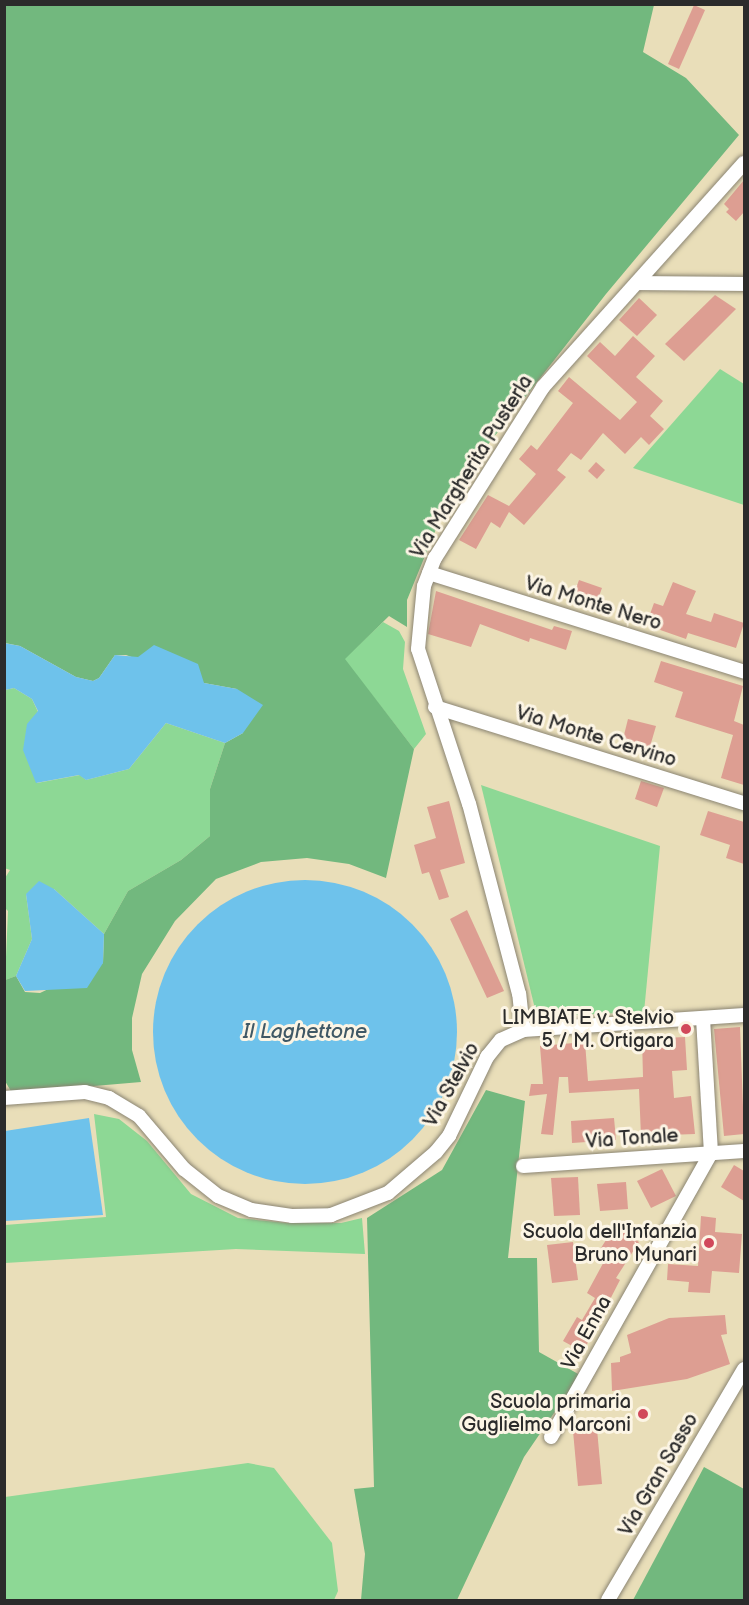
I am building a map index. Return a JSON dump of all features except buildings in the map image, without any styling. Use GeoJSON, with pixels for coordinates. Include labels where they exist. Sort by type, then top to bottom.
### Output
{"type":"FeatureCollection","features":[{"type":"Feature","properties":{"kind":"street","name":"Via Margherita Pusterla"},"geometry":{"type":"LineString","coordinates":[[524,1030],[519,994],[469,804],[435,707],[417,633],[429,573],[435,558],[543,387],[639,283],[744,163]]}},
{"type":"Feature","properties":{"kind":"street"},"geometry":{"type":"LineString","coordinates":[[639,283],[744,284]]}},
{"type":"Feature","properties":{"kind":"street","name":"Via Monte Nero"},"geometry":{"type":"LineString","coordinates":[[429,573],[744,672]]}},
{"type":"Feature","properties":{"kind":"street","name":"Via Monte Cervino"},"geometry":{"type":"LineString","coordinates":[[435,707],[744,803]]}},
{"type":"Feature","properties":{"kind":"street","name":"Via Stelvio"},"geometry":{"type":"LineString","coordinates":[[4,1098],[85,1092],[109,1098],[139,1116],[184,1169],[218,1196],[251,1210],[292,1216],[332,1215],[388,1193],[421,1166],[449,1136],[487,1057],[501,1040],[524,1030],[744,1015]]}},
{"type":"Feature","properties":{"kind":"street"},"geometry":{"type":"LineString","coordinates":[[703,1018],[711,1153]]}},
{"type":"Feature","properties":{"kind":"street","name":"Via Tonale"},"geometry":{"type":"LineString","coordinates":[[523,1166],[744,1151]]}},
{"type":"Feature","properties":{"kind":"street","name":"Via Enna"},"geometry":{"type":"LineString","coordinates":[[551,1437],[711,1153]]}},
{"type":"Feature","properties":{"kind":"street","name":"Via Gran Sasso"},"geometry":{"type":"LineString","coordinates":[[608,1600],[738,1393],[744,1369]]}},
{"type":"Feature","properties":{"kind":"green space"},"geometry":{"type":"Polygon","coordinates":[[[5,5],[654,5],[643,52],[686,78],[739,135],[606,294],[479,456],[445,507],[407,600],[407,627],[389,616],[345,659],[414,749],[386,878],[349,864],[307,858],[261,862],[216,879],[175,921],[142,974],[132,1018],[132,1050],[141,1082],[12,1093],[5,1081],[5,980],[16,976],[25,992],[40,993],[103,963],[104,934],[128,891],[181,860],[210,836],[210,789],[225,743],[243,733],[237,689],[204,683],[126,655],[115,655],[99,678],[93,681],[76,677],[20,646],[5,643],[5,5]]]}},
{"type":"Feature","properties":{"kind":"green space"},"geometry":{"type":"Polygon","coordinates":[[[720,369],[744,384],[744,505],[633,468],[720,369]]]}},
{"type":"Feature","properties":{"kind":"green space"},"geometry":{"type":"Polygon","coordinates":[[[383,622],[399,631],[405,642],[403,669],[426,734],[414,749],[344,659],[383,622]]]}},
{"type":"Feature","properties":{"kind":"green space"},"geometry":{"type":"Polygon","coordinates":[[[14,688],[32,699],[38,712],[37,783],[80,775],[86,780],[129,769],[166,723],[225,743],[210,789],[210,836],[181,860],[128,891],[104,934],[54,889],[26,894],[32,939],[16,976],[5,980],[8,911],[5,908],[5,878],[10,870],[4,868],[5,690],[14,688]]]}},
{"type":"Feature","properties":{"kind":"green space"},"geometry":{"type":"Polygon","coordinates":[[[481,785],[660,846],[644,1012],[550,1016],[535,1009],[481,785]]]}},
{"type":"Feature","properties":{"kind":"green space"},"geometry":{"type":"Polygon","coordinates":[[[486,1090],[525,1101],[508,1258],[537,1258],[539,1352],[580,1375],[524,1457],[457,1600],[361,1600],[365,1554],[354,1489],[374,1487],[367,1218],[442,1170],[486,1090]]]}},
{"type":"Feature","properties":{"kind":"green space"},"geometry":{"type":"Polygon","coordinates":[[[94,1114],[119,1119],[147,1141],[191,1194],[238,1218],[287,1223],[341,1223],[362,1218],[365,1254],[236,1249],[5,1263],[5,1225],[106,1217],[94,1114]]]}},
{"type":"Feature","properties":{"kind":"green space"},"geometry":{"type":"Polygon","coordinates":[[[248,1463],[274,1468],[332,1543],[338,1591],[334,1600],[5,1600],[5,1497],[248,1463]]]}},
{"type":"Feature","properties":{"kind":"green space"},"geometry":{"type":"Polygon","coordinates":[[[704,1467],[744,1489],[744,1600],[633,1600],[704,1467]]]}},
{"type":"Feature","properties":{"kind":"water"},"geometry":{"type":"Polygon","coordinates":[[[4,643],[20,646],[76,677],[93,681],[99,678],[115,655],[138,657],[154,645],[198,664],[204,683],[237,689],[263,705],[243,733],[225,743],[166,723],[129,769],[86,780],[79,775],[36,783],[23,750],[27,724],[38,711],[32,699],[14,688],[5,690],[4,643]]]}},
{"type":"Feature","properties":{"kind":"water","name":"Il Laghettone"},"geometry":{"type":"Polygon","coordinates":[[[290,880],[320,880],[349,886],[377,898],[402,914],[423,935],[439,960],[451,988],[457,1017],[457,1047],[446,1090],[432,1117],[413,1140],[390,1159],[363,1173],[320,1184],[290,1184],[261,1178],[233,1166],[208,1150],[187,1129],[171,1104],[159,1076],[153,1047],[153,1017],[159,988],[171,960],[187,935],[208,914],[233,898],[261,886],[290,880]]]}},
{"type":"Feature","properties":{"kind":"water"},"geometry":{"type":"Polygon","coordinates":[[[39,881],[54,889],[104,934],[103,963],[87,988],[25,991],[16,976],[32,939],[26,894],[39,881]]]}},
{"type":"Feature","properties":{"kind":"water"},"geometry":{"type":"Polygon","coordinates":[[[89,1118],[103,1215],[5,1221],[5,1131],[89,1118]]]}},
{"type":"Feature","properties":{"kind":"place","name":"LIMBIATE v. Stelvio 5 / M. Ortigara"},"geometry":{"type":"Point","coordinates":[686,1029]}},
{"type":"Feature","properties":{"kind":"place","name":"Scuola dell'Infanzia Bruno Munari"},"geometry":{"type":"Point","coordinates":[709,1243]}},
{"type":"Feature","properties":{"kind":"place","name":"Scuola primaria Guglielmo Marconi"},"geometry":{"type":"Point","coordinates":[643,1414]}}]}
